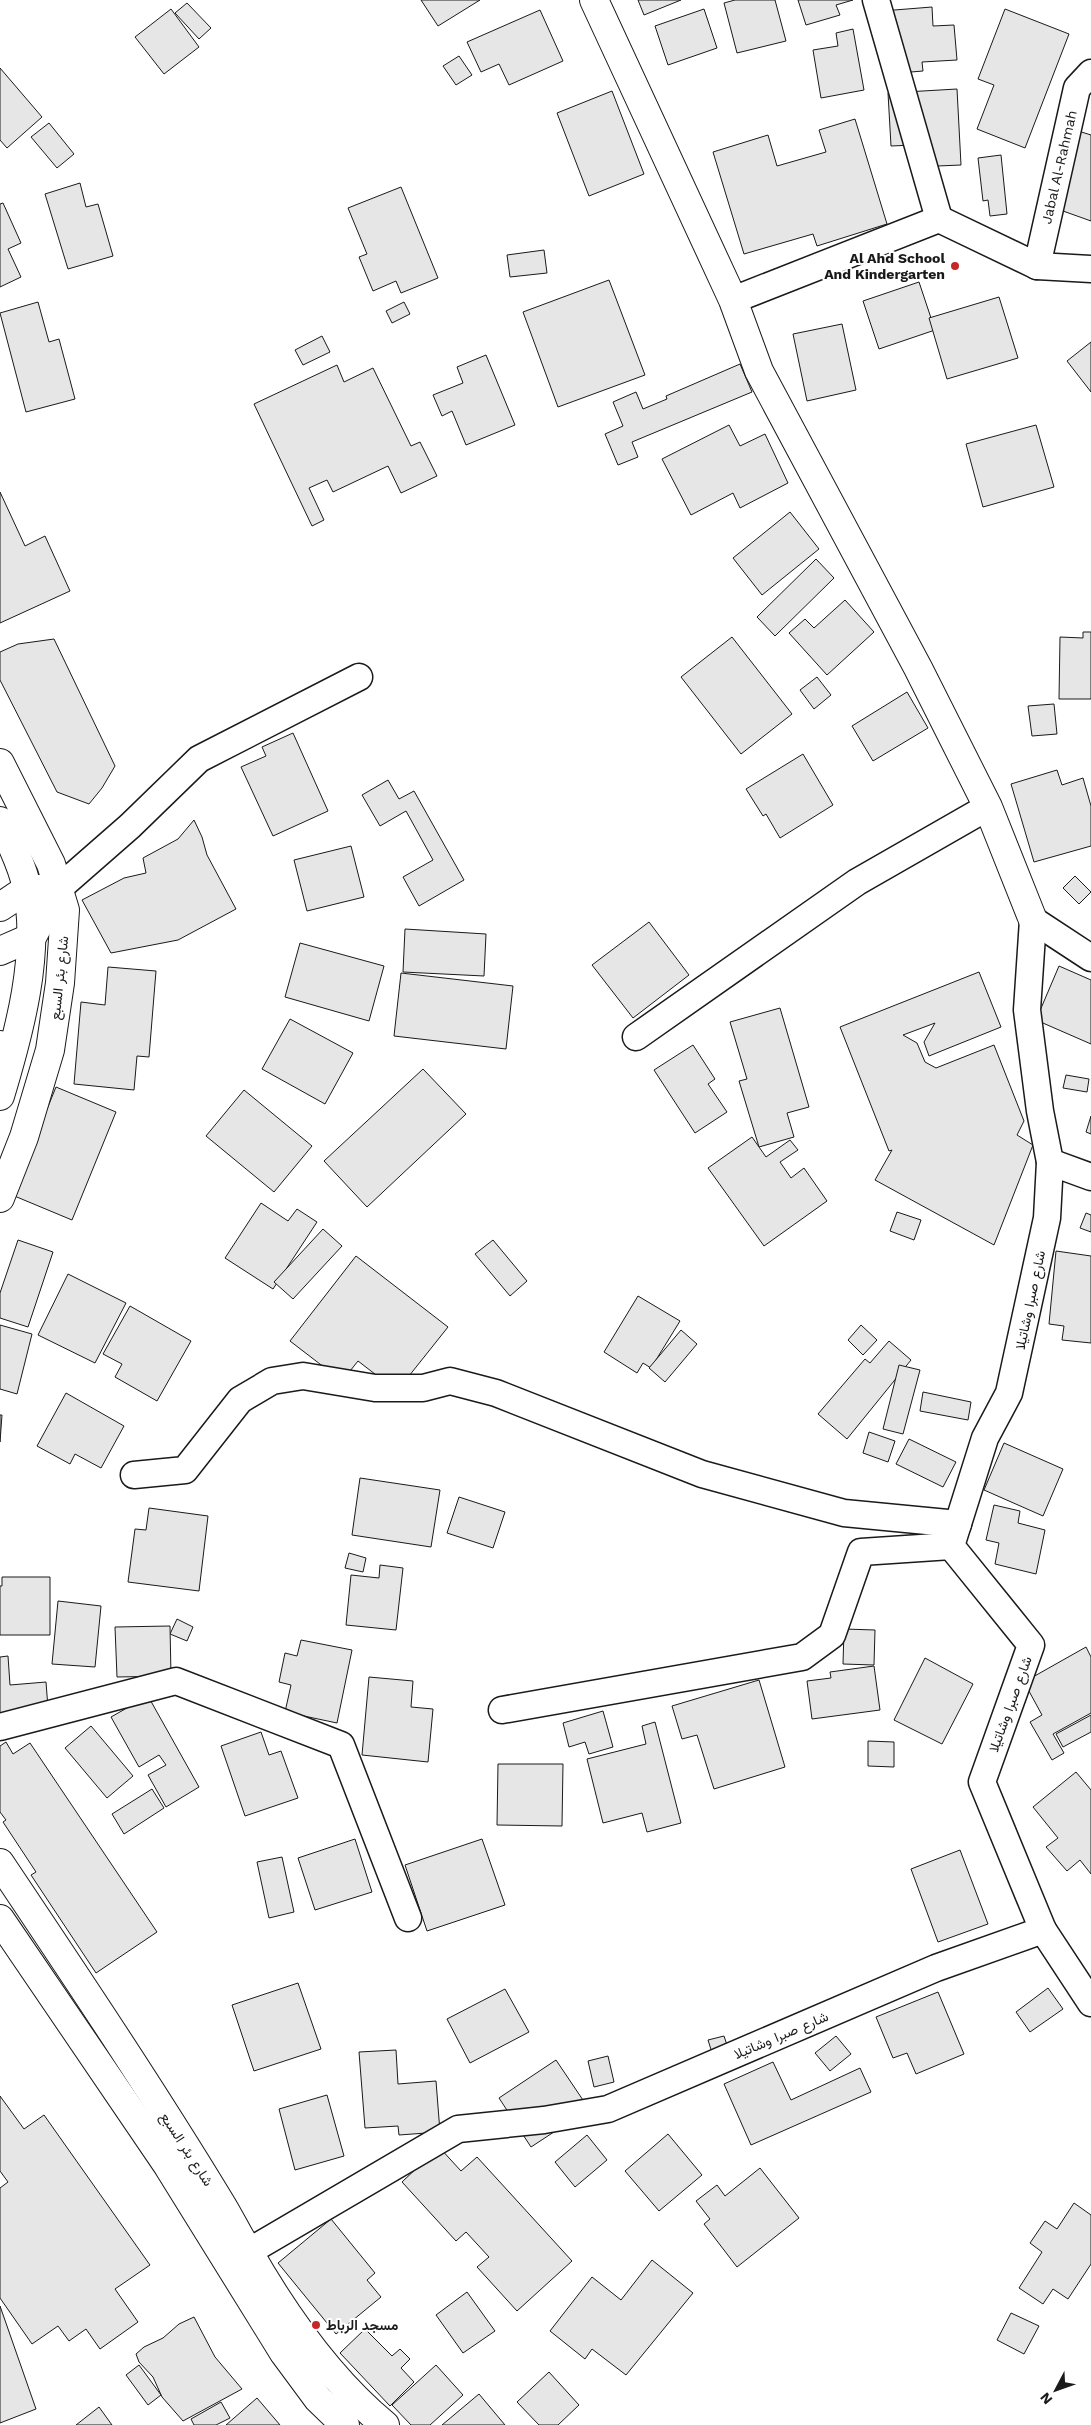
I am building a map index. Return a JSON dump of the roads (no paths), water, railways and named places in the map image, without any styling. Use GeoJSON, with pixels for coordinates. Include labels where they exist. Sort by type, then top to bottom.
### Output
{"type":"FeatureCollection","features":[{"type":"Feature","properties":{"kind":"street"},"geometry":{"type":"LineString","coordinates":[[594,0],[733,300],[759,371],[918,668],[988,807],[1033,920],[1091,958]]}},
{"type":"Feature","properties":{"kind":"street"},"geometry":{"type":"LineString","coordinates":[[876,0],[939,219]]}},
{"type":"Feature","properties":{"kind":"street","name":"Jabal Al-Rahmah"},"geometry":{"type":"LineString","coordinates":[[1037,266],[1077,88],[1091,73]]}},
{"type":"Feature","properties":{"kind":"street"},"geometry":{"type":"LineString","coordinates":[[733,300],[939,219],[1037,266],[1091,268]]}},
{"type":"Feature","properties":{"kind":"street"},"geometry":{"type":"LineString","coordinates":[[0,951],[32,937],[58,889],[130,826],[199,759],[359,678]]}},
{"type":"Feature","properties":{"kind":"street","name":"شارع بئر السبع"},"geometry":{"type":"LineString","coordinates":[[0,763],[51,864],[65,910],[60,983],[50,1050],[24,1137],[0,1198]]}},
{"type":"Feature","properties":{"kind":"street"},"geometry":{"type":"LineString","coordinates":[[636,1037],[857,882],[988,807]]}},
{"type":"Feature","properties":{"kind":"street"},"geometry":{"type":"LineString","coordinates":[[0,821],[12,845],[27,889],[32,937],[23,1006],[3,1085]]}},
{"type":"Feature","properties":{"kind":"street"},"geometry":{"type":"LineString","coordinates":[[0,907],[27,889],[58,889]]}},
{"type":"Feature","properties":{"kind":"street","name":"شارع صبرا وشاتيلا"},"geometry":{"type":"LineString","coordinates":[[248,2252],[458,2129],[544,2120],[608,2109],[936,1968],[1043,1930],[982,1782],[1031,1645],[954,1535],[985,1438],[1009,1393],[1045,1231],[1050,1162],[1040,1112],[1027,1010],[1033,920]]}},
{"type":"Feature","properties":{"kind":"street"},"geometry":{"type":"LineString","coordinates":[[0,1045],[3,1085]]}},
{"type":"Feature","properties":{"kind":"street"},"geometry":{"type":"LineString","coordinates":[[1050,1162],[1091,1177]]}},
{"type":"Feature","properties":{"kind":"street"},"geometry":{"type":"LineString","coordinates":[[134,1475],[185,1470],[240,1400],[272,1381],[303,1376],[375,1388],[413,1388],[450,1381],[496,1393],[702,1474],[844,1513],[954,1535]]}},
{"type":"Feature","properties":{"kind":"street"},"geometry":{"type":"LineString","coordinates":[[502,1710],[802,1658],[832,1635],[861,1552],[954,1535]]}},
{"type":"Feature","properties":{"kind":"street"},"geometry":{"type":"LineString","coordinates":[[0,1727],[176,1681],[341,1745],[408,1918]]}},
{"type":"Feature","properties":{"kind":"street","name":"شارع بئر السبع"},"geometry":{"type":"LineString","coordinates":[[0,1863],[216,2194],[248,2252],[282,2305],[327,2367],[386,2425]]}},
{"type":"Feature","properties":{"kind":"street","name":"شارع بئر السبع"},"geometry":{"type":"LineString","coordinates":[[0,1919],[168,2166],[284,2354],[318,2400],[345,2425]]}},
{"type":"Feature","properties":{"kind":"street"},"geometry":{"type":"LineString","coordinates":[[1043,1930],[1091,2003]]}},
{"type":"Feature","properties":{"kind":"place","name":"Al Ahd School And Kindergarten"},"geometry":{"type":"Point","coordinates":[955,266]}},
{"type":"Feature","properties":{"kind":"place","name":"مسجد الرباط"},"geometry":{"type":"Point","coordinates":[316,2325]}}]}
